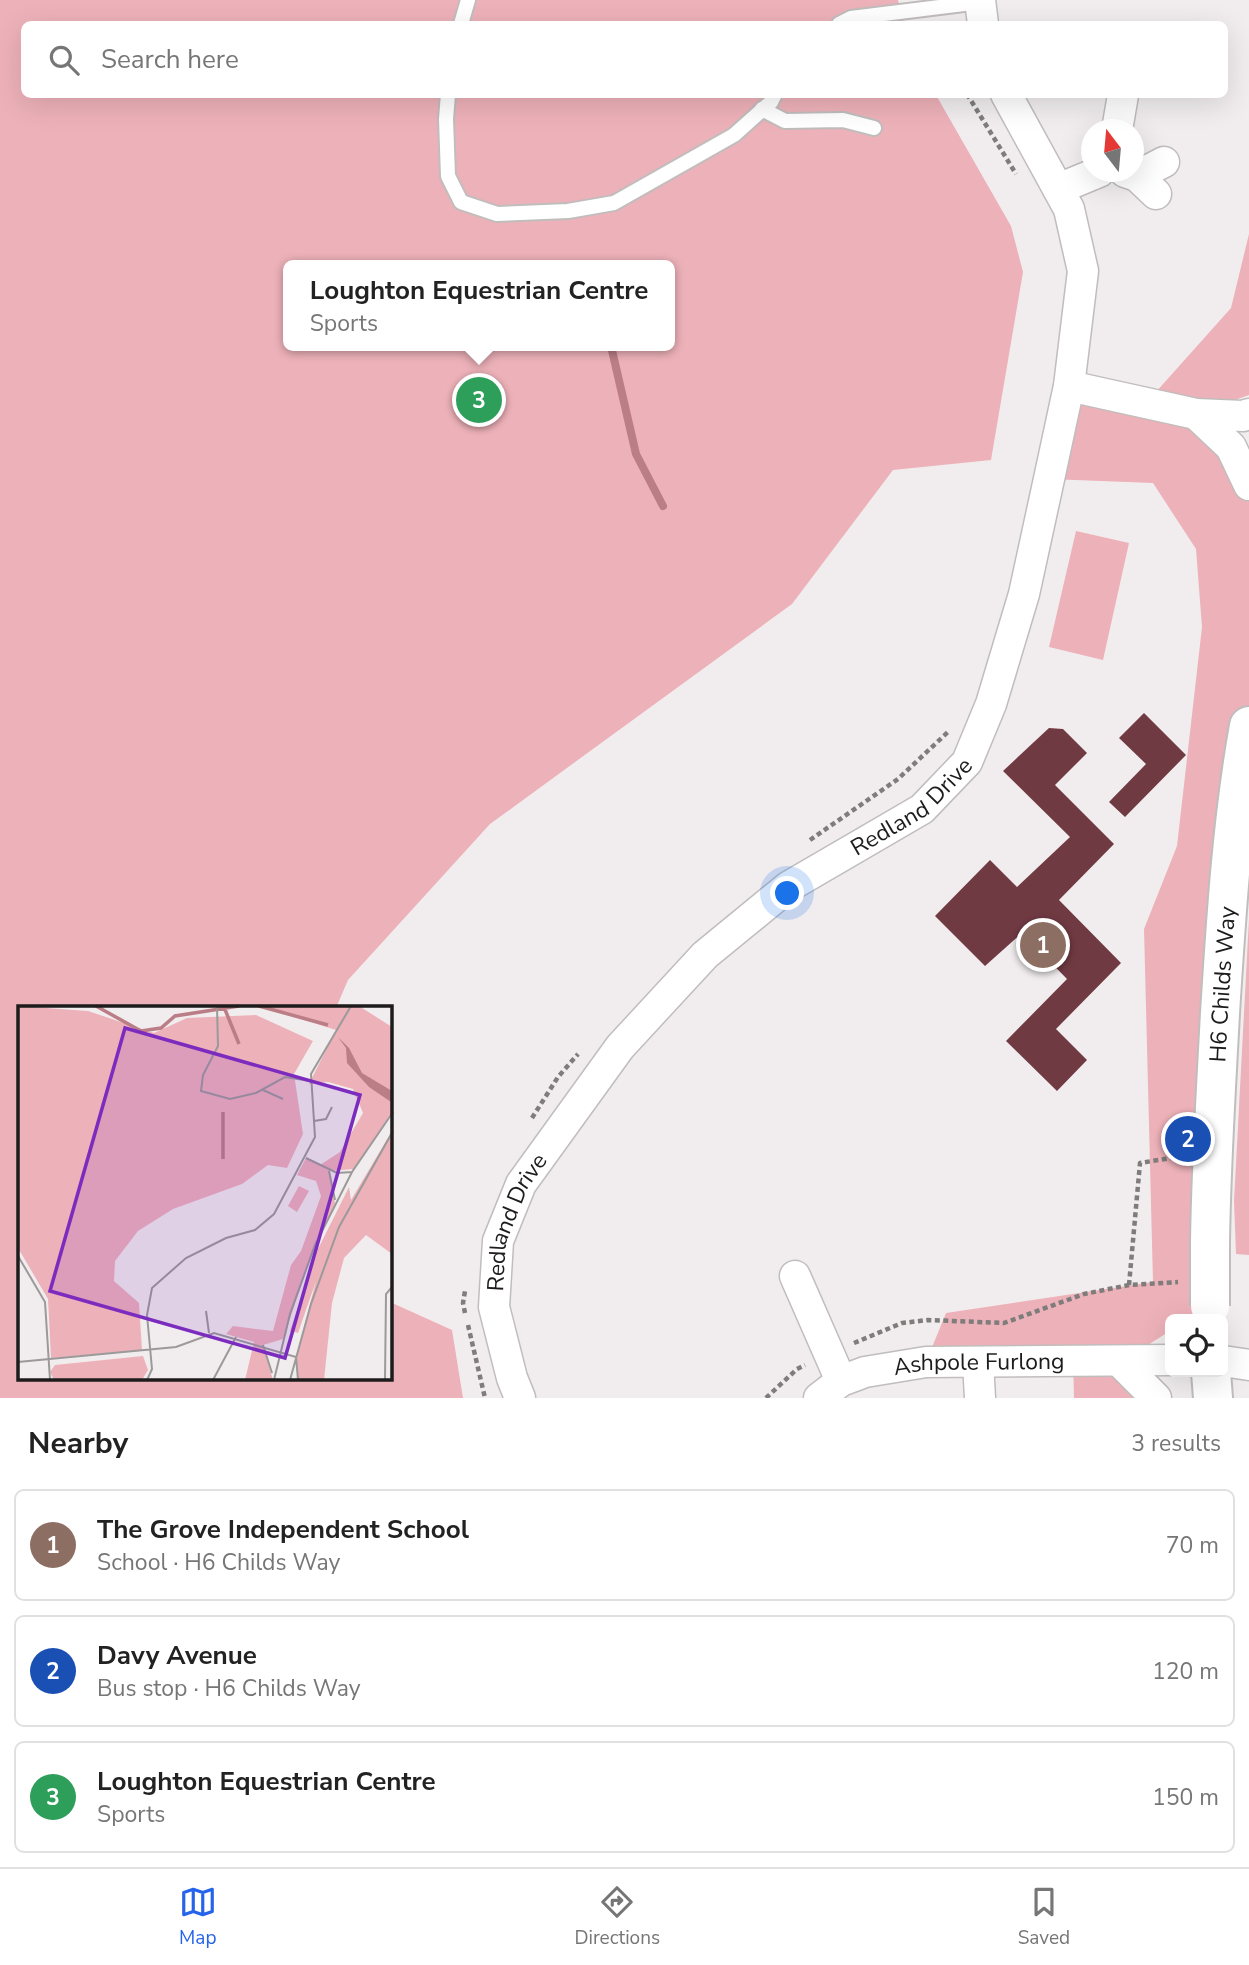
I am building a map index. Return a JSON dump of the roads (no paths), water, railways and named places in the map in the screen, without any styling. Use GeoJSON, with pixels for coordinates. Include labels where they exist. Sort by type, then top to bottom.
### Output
{"type":"FeatureCollection","features":[{"type":"Feature","properties":{"kind":"street","name":"Redland Drive"},"geometry":{"type":"LineString","coordinates":[[520,1398],[512,1378],[494,1307],[498,1241],[521,1184],[620,1047],[705,955],[789,887],[922,809],[967,762],[991,704],[1024,594],[1069,386],[1083,271],[1069,209],[1008,98]]}},
{"type":"Feature","properties":{"kind":"street"},"geometry":{"type":"LineString","coordinates":[[1119,119],[1122,98]]}},
{"type":"Feature","properties":{"kind":"street"},"geometry":{"type":"LineString","coordinates":[[1144,177],[1164,162]]}},
{"type":"Feature","properties":{"kind":"street"},"geometry":{"type":"LineString","coordinates":[[1058,189],[1081,179]]}},
{"type":"Feature","properties":{"kind":"street"},"geometry":{"type":"LineString","coordinates":[[1069,386],[1196,414],[1249,414]]}},
{"type":"Feature","properties":{"kind":"street"},"geometry":{"type":"LineString","coordinates":[[1196,414],[1231,447],[1249,485]]}},
{"type":"Feature","properties":{"kind":"street","name":"H6 Childs Way"},"geometry":{"type":"LineString","coordinates":[[1210,1313],[1211,1170],[1223,973],[1236,798],[1249,726]]}},
{"type":"Feature","properties":{"kind":"street","name":"Ashpole Furlong"},"geometry":{"type":"LineString","coordinates":[[795,1276],[828,1353],[830,1390],[865,1372],[926,1362],[1165,1360]]}},
{"type":"Feature","properties":{"kind":"street"},"geometry":{"type":"LineString","coordinates":[[978,1362],[980,1398]]}},
{"type":"Feature","properties":{"kind":"street"},"geometry":{"type":"LineString","coordinates":[[1120,1362],[1156,1398]]}},
{"type":"Feature","properties":{"kind":"street"},"geometry":{"type":"LineString","coordinates":[[1228,1363],[1249,1365]]}},
{"type":"Feature","properties":{"kind":"street"},"geometry":{"type":"LineString","coordinates":[[1211,1377],[1213,1398]]}},
{"type":"Feature","properties":{"kind":"lane"},"geometry":{"type":"LineString","coordinates":[[462,21],[468,0]]}},
{"type":"Feature","properties":{"kind":"lane"},"geometry":{"type":"LineString","coordinates":[[845,21],[851,18],[981,9]]}},
{"type":"Feature","properties":{"kind":"lane"},"geometry":{"type":"LineString","coordinates":[[448,98],[448,176],[461,202],[497,214],[568,211],[614,203],[734,135],[772,98]]}},
{"type":"Feature","properties":{"kind":"lane"},"geometry":{"type":"LineString","coordinates":[[762,109],[785,121],[843,120],[874,128]]}},
{"type":"Feature","properties":{"kind":"waterway"},"geometry":{"type":"LineString","coordinates":[[612,351],[636,454],[663,506]]}},
{"type":"Feature","properties":{"kind":"place","name":"Loughton Equestrian Centre"},"geometry":{"type":"Point","coordinates":[479,400]}},
{"type":"Feature","properties":{"kind":"place","name":"The Grove Independent School"},"geometry":{"type":"Point","coordinates":[1043,945]}},
{"type":"Feature","properties":{"kind":"place","name":"Davy Avenue"},"geometry":{"type":"Point","coordinates":[1188,1139]}}]}
